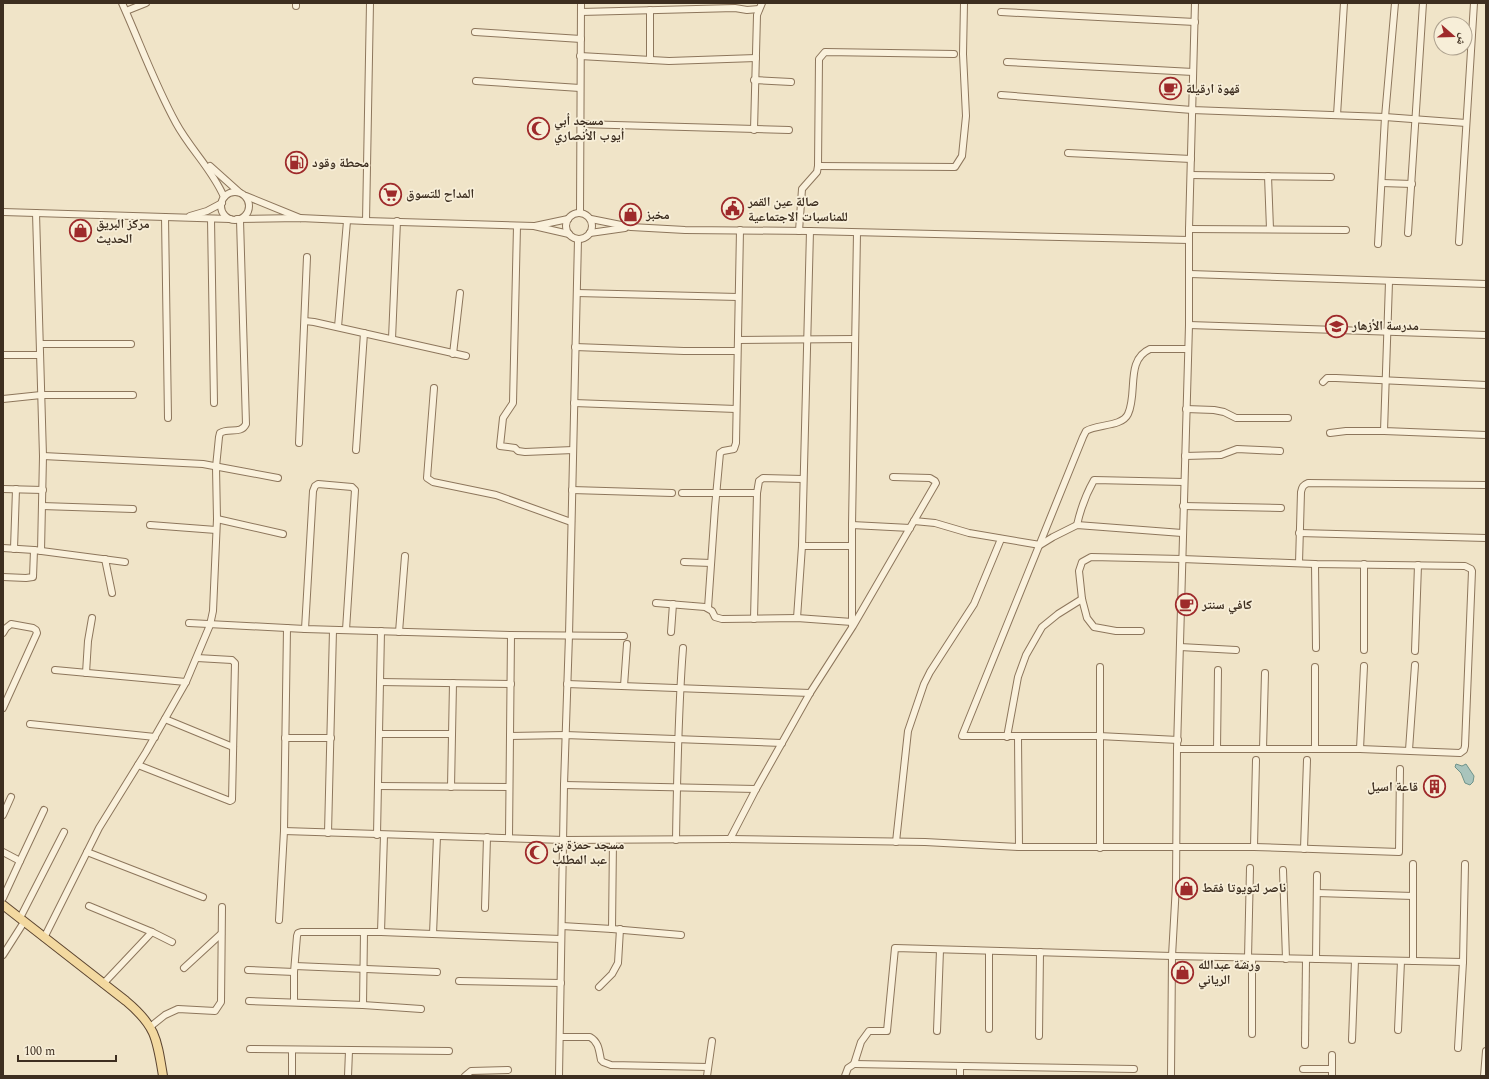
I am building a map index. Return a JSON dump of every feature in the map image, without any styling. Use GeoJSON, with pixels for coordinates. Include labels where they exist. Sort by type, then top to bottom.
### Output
{"type":"FeatureCollection","features":[{"type":"Feature","properties":{"kind":"main road"},"geometry":{"type":"LineString","coordinates":[[3,905],[136,1010],[150,1027],[158,1048],[163,1076]]}},
{"type":"Feature","properties":{"kind":"street"},"geometry":{"type":"LineString","coordinates":[[122,3],[176,123],[220,185],[223,200],[223,212],[236,219]]}},
{"type":"Feature","properties":{"kind":"street"},"geometry":{"type":"LineString","coordinates":[[126,11],[146,3]]}},
{"type":"Feature","properties":{"kind":"street"},"geometry":{"type":"LineString","coordinates":[[366,221],[370,3]]}},
{"type":"Feature","properties":{"kind":"street"},"geometry":{"type":"LineString","coordinates":[[580,213],[581,3]]}},
{"type":"Feature","properties":{"kind":"street"},"geometry":{"type":"LineString","coordinates":[[818,166],[955,167],[962,156],[966,116],[963,54],[964,3]]}},
{"type":"Feature","properties":{"kind":"street"},"geometry":{"type":"LineString","coordinates":[[1171,1076],[1172,956],[1176,885],[1175,847],[1177,749],[1189,325],[1189,229],[1195,3]]}},
{"type":"Feature","properties":{"kind":"street"},"geometry":{"type":"LineString","coordinates":[[1337,115],[1344,3]]}},
{"type":"Feature","properties":{"kind":"street"},"geometry":{"type":"LineString","coordinates":[[1378,244],[1385,117],[1395,3]]}},
{"type":"Feature","properties":{"kind":"street"},"geometry":{"type":"LineString","coordinates":[[1408,233],[1423,3]]}},
{"type":"Feature","properties":{"kind":"street"},"geometry":{"type":"LineString","coordinates":[[1459,242],[1474,3]]}},
{"type":"Feature","properties":{"kind":"street"},"geometry":{"type":"LineString","coordinates":[[581,12],[735,8],[747,10],[761,6]]}},
{"type":"Feature","properties":{"kind":"street"},"geometry":{"type":"LineString","coordinates":[[754,130],[754,80],[757,15],[761,6]]}},
{"type":"Feature","properties":{"kind":"street"},"geometry":{"type":"LineString","coordinates":[[650,10],[650,60]]}},
{"type":"Feature","properties":{"kind":"street"},"geometry":{"type":"LineString","coordinates":[[1001,12],[1195,22]]}},
{"type":"Feature","properties":{"kind":"street"},"geometry":{"type":"LineString","coordinates":[[475,32],[581,39]]}},
{"type":"Feature","properties":{"kind":"street"},"geometry":{"type":"LineString","coordinates":[[799,231],[802,190],[817,172],[818,166],[819,59],[821,55],[825,52],[954,54]]}},
{"type":"Feature","properties":{"kind":"street"},"geometry":{"type":"LineString","coordinates":[[580,56],[669,61],[756,58]]}},
{"type":"Feature","properties":{"kind":"street"},"geometry":{"type":"LineString","coordinates":[[1007,62],[1193,72]]}},
{"type":"Feature","properties":{"kind":"street"},"geometry":{"type":"LineString","coordinates":[[754,80],[791,82]]}},
{"type":"Feature","properties":{"kind":"street"},"geometry":{"type":"LineString","coordinates":[[476,81],[580,88]]}},
{"type":"Feature","properties":{"kind":"street"},"geometry":{"type":"LineString","coordinates":[[1001,94],[1192,110],[1385,117],[1466,123]]}},
{"type":"Feature","properties":{"kind":"street"},"geometry":{"type":"LineString","coordinates":[[580,124],[789,130]]}},
{"type":"Feature","properties":{"kind":"street"},"geometry":{"type":"LineString","coordinates":[[1068,153],[1191,159]]}},
{"type":"Feature","properties":{"kind":"street"},"geometry":{"type":"LineString","coordinates":[[202,160],[242,194],[248,201],[248,210],[245,215],[236,219]]}},
{"type":"Feature","properties":{"kind":"street"},"geometry":{"type":"LineString","coordinates":[[1191,175],[1331,177]]}},
{"type":"Feature","properties":{"kind":"street"},"geometry":{"type":"LineString","coordinates":[[1268,176],[1270,229]]}},
{"type":"Feature","properties":{"kind":"street"},"geometry":{"type":"LineString","coordinates":[[1382,183],[1412,184]]}},
{"type":"Feature","properties":{"kind":"street"},"geometry":{"type":"LineString","coordinates":[[181,217],[208,212],[233,192],[242,194],[300,218]]}},
{"type":"Feature","properties":{"kind":"street"},"geometry":{"type":"LineString","coordinates":[[3,212],[211,219],[300,218],[517,226],[534,226],[568,219]]}},
{"type":"Feature","properties":{"kind":"street"},"geometry":{"type":"LineString","coordinates":[[36,213],[43,490],[42,551]]}},
{"type":"Feature","properties":{"kind":"street"},"geometry":{"type":"LineString","coordinates":[[590,219],[592,228],[590,233],[583,239],[573,238],[569,234],[566,226],[568,219],[571,215],[580,213],[588,216],[590,219],[631,227],[685,230],[810,231],[1189,240]]}},
{"type":"Feature","properties":{"kind":"street"},"geometry":{"type":"LineString","coordinates":[[165,217],[168,418]]}},
{"type":"Feature","properties":{"kind":"street"},"geometry":{"type":"LineString","coordinates":[[211,219],[214,402]]}},
{"type":"Feature","properties":{"kind":"street"},"geometry":{"type":"LineString","coordinates":[[44,938],[102,823],[155,737],[186,682],[210,625],[213,612],[217,519],[216,467],[220,432],[226,430],[240,430],[246,424],[236,219]]}},
{"type":"Feature","properties":{"kind":"street"},"geometry":{"type":"LineString","coordinates":[[338,327],[347,220]]}},
{"type":"Feature","properties":{"kind":"street"},"geometry":{"type":"LineString","coordinates":[[392,339],[397,221]]}},
{"type":"Feature","properties":{"kind":"street"},"geometry":{"type":"LineString","coordinates":[[517,226],[513,403],[503,418],[500,446],[515,448],[518,451],[525,452],[573,450]]}},
{"type":"Feature","properties":{"kind":"street"},"geometry":{"type":"LineString","coordinates":[[534,226],[569,234]]}},
{"type":"Feature","properties":{"kind":"street"},"geometry":{"type":"LineString","coordinates":[[590,233],[631,227]]}},
{"type":"Feature","properties":{"kind":"street"},"geometry":{"type":"LineString","coordinates":[[1189,229],[1346,230]]}},
{"type":"Feature","properties":{"kind":"street"},"geometry":{"type":"LineString","coordinates":[[708,608],[720,453],[734,449],[735,445],[740,230]]}},
{"type":"Feature","properties":{"kind":"street"},"geometry":{"type":"LineString","coordinates":[[797,618],[802,546],[810,231]]}},
{"type":"Feature","properties":{"kind":"street"},"geometry":{"type":"LineString","coordinates":[[852,624],[852,525],[857,233]]}},
{"type":"Feature","properties":{"kind":"street"},"geometry":{"type":"LineString","coordinates":[[559,1076],[565,735],[569,636],[578,239]]}},
{"type":"Feature","properties":{"kind":"street"},"geometry":{"type":"LineString","coordinates":[[299,443],[307,257]]}},
{"type":"Feature","properties":{"kind":"street"},"geometry":{"type":"LineString","coordinates":[[1190,274],[1389,282],[1486,284]]}},
{"type":"Feature","properties":{"kind":"street"},"geometry":{"type":"LineString","coordinates":[[1384,431],[1389,282]]}},
{"type":"Feature","properties":{"kind":"street"},"geometry":{"type":"LineString","coordinates":[[453,354],[460,293]]}},
{"type":"Feature","properties":{"kind":"street"},"geometry":{"type":"LineString","coordinates":[[577,293],[738,297]]}},
{"type":"Feature","properties":{"kind":"street"},"geometry":{"type":"LineString","coordinates":[[305,322],[314,322],[338,327],[466,356]]}},
{"type":"Feature","properties":{"kind":"street"},"geometry":{"type":"LineString","coordinates":[[1189,325],[1486,335]]}},
{"type":"Feature","properties":{"kind":"street"},"geometry":{"type":"LineString","coordinates":[[356,450],[364,333]]}},
{"type":"Feature","properties":{"kind":"street"},"geometry":{"type":"LineString","coordinates":[[738,340],[855,339]]}},
{"type":"Feature","properties":{"kind":"street"},"geometry":{"type":"LineString","coordinates":[[40,344],[131,344]]}},
{"type":"Feature","properties":{"kind":"street"},"geometry":{"type":"LineString","coordinates":[[575,347],[684,351],[738,351]]}},
{"type":"Feature","properties":{"kind":"street"},"geometry":{"type":"LineString","coordinates":[[1178,740],[1099,736],[962,736],[1083,437],[1086,432],[1126,418],[1130,409],[1136,361],[1146,351],[1150,349],[1188,348]]}},
{"type":"Feature","properties":{"kind":"street"},"geometry":{"type":"LineString","coordinates":[[3,355],[40,355]]}},
{"type":"Feature","properties":{"kind":"street"},"geometry":{"type":"LineString","coordinates":[[1323,382],[1327,378],[1486,384]]}},
{"type":"Feature","properties":{"kind":"street"},"geometry":{"type":"LineString","coordinates":[[434,388],[427,478],[433,482],[496,496],[571,522]]}},
{"type":"Feature","properties":{"kind":"street"},"geometry":{"type":"LineString","coordinates":[[3,399],[41,395],[133,395]]}},
{"type":"Feature","properties":{"kind":"street"},"geometry":{"type":"LineString","coordinates":[[574,403],[736,409]]}},
{"type":"Feature","properties":{"kind":"street"},"geometry":{"type":"LineString","coordinates":[[1186,409],[1214,410],[1224,412],[1236,418],[1288,418]]}},
{"type":"Feature","properties":{"kind":"street"},"geometry":{"type":"LineString","coordinates":[[1330,433],[1346,431],[1384,431],[1486,435]]}},
{"type":"Feature","properties":{"kind":"street"},"geometry":{"type":"LineString","coordinates":[[1185,456],[1221,455],[1237,449],[1280,451]]}},
{"type":"Feature","properties":{"kind":"street"},"geometry":{"type":"LineString","coordinates":[[42,456],[203,464],[278,478]]}},
{"type":"Feature","properties":{"kind":"street"},"geometry":{"type":"LineString","coordinates":[[730,839],[756,789],[810,694],[910,528],[934,486],[935,481],[930,478],[893,477]]}},
{"type":"Feature","properties":{"kind":"street"},"geometry":{"type":"LineString","coordinates":[[754,619],[757,492],[760,478],[803,479]]}},
{"type":"Feature","properties":{"kind":"street"},"geometry":{"type":"LineString","coordinates":[[1077,525],[1081,506],[1094,480],[1184,482]]}},
{"type":"Feature","properties":{"kind":"street"},"geometry":{"type":"LineString","coordinates":[[304,629],[313,491],[315,486],[318,484],[352,487],[355,490],[346,630]]}},
{"type":"Feature","properties":{"kind":"street"},"geometry":{"type":"LineString","coordinates":[[1299,563],[1302,488],[1308,484],[1486,485]]}},
{"type":"Feature","properties":{"kind":"street"},"geometry":{"type":"LineString","coordinates":[[3,489],[43,490]]}},
{"type":"Feature","properties":{"kind":"street"},"geometry":{"type":"LineString","coordinates":[[14,549],[16,489]]}},
{"type":"Feature","properties":{"kind":"street"},"geometry":{"type":"LineString","coordinates":[[572,490],[672,492]]}},
{"type":"Feature","properties":{"kind":"street"},"geometry":{"type":"LineString","coordinates":[[682,494],[757,492]]}},
{"type":"Feature","properties":{"kind":"street"},"geometry":{"type":"LineString","coordinates":[[42,506],[133,509]]}},
{"type":"Feature","properties":{"kind":"street"},"geometry":{"type":"LineString","coordinates":[[1183,506],[1281,508]]}},
{"type":"Feature","properties":{"kind":"street"},"geometry":{"type":"LineString","coordinates":[[217,519],[283,534]]}},
{"type":"Feature","properties":{"kind":"street"},"geometry":{"type":"LineString","coordinates":[[914,521],[935,523],[969,533],[1040,545],[1077,525],[1182,533]]}},
{"type":"Feature","properties":{"kind":"street"},"geometry":{"type":"LineString","coordinates":[[150,525],[216,530]]}},
{"type":"Feature","properties":{"kind":"street"},"geometry":{"type":"LineString","coordinates":[[852,525],[910,528]]}},
{"type":"Feature","properties":{"kind":"street"},"geometry":{"type":"LineString","coordinates":[[1299,533],[1486,538]]}},
{"type":"Feature","properties":{"kind":"street"},"geometry":{"type":"LineString","coordinates":[[896,842],[908,731],[930,672],[974,604],[1001,539]]}},
{"type":"Feature","properties":{"kind":"street"},"geometry":{"type":"LineString","coordinates":[[802,546],[852,546]]}},
{"type":"Feature","properties":{"kind":"street"},"geometry":{"type":"LineString","coordinates":[[3,548],[34,550],[125,562]]}},
{"type":"Feature","properties":{"kind":"street"},"geometry":{"type":"LineString","coordinates":[[3,577],[32,577],[34,550]]}},
{"type":"Feature","properties":{"kind":"street"},"geometry":{"type":"LineString","coordinates":[[399,632],[405,556]]}},
{"type":"Feature","properties":{"kind":"street"},"geometry":{"type":"LineString","coordinates":[[1141,631],[1116,631],[1094,626],[1087,618],[1082,599],[1079,571],[1082,562],[1091,558],[1182,559],[1315,564],[1465,566],[1471,569],[1472,572],[1465,740],[1464,750],[1460,753],[1360,749],[1177,749]]}},
{"type":"Feature","properties":{"kind":"street"},"geometry":{"type":"LineString","coordinates":[[105,559],[112,593]]}},
{"type":"Feature","properties":{"kind":"street"},"geometry":{"type":"LineString","coordinates":[[684,562],[711,563]]}},
{"type":"Feature","properties":{"kind":"street"},"geometry":{"type":"LineString","coordinates":[[1315,564],[1316,648]]}},
{"type":"Feature","properties":{"kind":"street"},"geometry":{"type":"LineString","coordinates":[[1364,564],[1364,650]]}},
{"type":"Feature","properties":{"kind":"street"},"geometry":{"type":"LineString","coordinates":[[1415,650],[1418,565]]}},
{"type":"Feature","properties":{"kind":"street"},"geometry":{"type":"LineString","coordinates":[[1007,737],[1018,677],[1026,655],[1042,627],[1058,614],[1082,599]]}},
{"type":"Feature","properties":{"kind":"street"},"geometry":{"type":"LineString","coordinates":[[656,603],[708,608],[718,618],[797,618],[852,624]]}},
{"type":"Feature","properties":{"kind":"street"},"geometry":{"type":"LineString","coordinates":[[671,632],[673,604]]}},
{"type":"Feature","properties":{"kind":"street"},"geometry":{"type":"LineString","coordinates":[[86,672],[88,641],[92,618]]}},
{"type":"Feature","properties":{"kind":"street"},"geometry":{"type":"LineString","coordinates":[[189,623],[332,630],[511,635],[624,636]]}},
{"type":"Feature","properties":{"kind":"street"},"geometry":{"type":"LineString","coordinates":[[3,633],[8,625],[11,624],[33,628],[37,633],[5,700],[3,708]]}},
{"type":"Feature","properties":{"kind":"street"},"geometry":{"type":"LineString","coordinates":[[279,920],[284,831],[287,628]]}},
{"type":"Feature","properties":{"kind":"street"},"geometry":{"type":"LineString","coordinates":[[328,833],[332,630]]}},
{"type":"Feature","properties":{"kind":"street"},"geometry":{"type":"LineString","coordinates":[[377,835],[381,631]]}},
{"type":"Feature","properties":{"kind":"street"},"geometry":{"type":"LineString","coordinates":[[509,838],[511,635]]}},
{"type":"Feature","properties":{"kind":"street"},"geometry":{"type":"LineString","coordinates":[[624,686],[626,644]]}},
{"type":"Feature","properties":{"kind":"street"},"geometry":{"type":"LineString","coordinates":[[1180,647],[1236,650]]}},
{"type":"Feature","properties":{"kind":"street"},"geometry":{"type":"LineString","coordinates":[[676,840],[678,738],[683,648]]}},
{"type":"Feature","properties":{"kind":"street"},"geometry":{"type":"LineString","coordinates":[[138,765],[230,801],[232,798],[235,663],[232,660],[197,658]]}},
{"type":"Feature","properties":{"kind":"street"},"geometry":{"type":"LineString","coordinates":[[1409,750],[1415,665]]}},
{"type":"Feature","properties":{"kind":"street"},"geometry":{"type":"LineString","coordinates":[[1100,666],[1100,848]]}},
{"type":"Feature","properties":{"kind":"street"},"geometry":{"type":"LineString","coordinates":[[1360,749],[1364,666]]}},
{"type":"Feature","properties":{"kind":"street"},"geometry":{"type":"LineString","coordinates":[[1315,667],[1315,749]]}},
{"type":"Feature","properties":{"kind":"street"},"geometry":{"type":"LineString","coordinates":[[55,670],[186,682]]}},
{"type":"Feature","properties":{"kind":"street"},"geometry":{"type":"LineString","coordinates":[[1217,749],[1218,670]]}},
{"type":"Feature","properties":{"kind":"street"},"geometry":{"type":"LineString","coordinates":[[1263,749],[1265,673]]}},
{"type":"Feature","properties":{"kind":"street"},"geometry":{"type":"LineString","coordinates":[[380,682],[511,684]]}},
{"type":"Feature","properties":{"kind":"street"},"geometry":{"type":"LineString","coordinates":[[451,787],[453,683]]}},
{"type":"Feature","properties":{"kind":"street"},"geometry":{"type":"LineString","coordinates":[[567,684],[810,694]]}},
{"type":"Feature","properties":{"kind":"street"},"geometry":{"type":"LineString","coordinates":[[165,719],[234,747]]}},
{"type":"Feature","properties":{"kind":"street"},"geometry":{"type":"LineString","coordinates":[[30,724],[155,737]]}},
{"type":"Feature","properties":{"kind":"street"},"geometry":{"type":"LineString","coordinates":[[379,734],[452,734]]}},
{"type":"Feature","properties":{"kind":"street"},"geometry":{"type":"LineString","coordinates":[[510,736],[565,735],[782,743]]}},
{"type":"Feature","properties":{"kind":"street"},"geometry":{"type":"LineString","coordinates":[[1018,737],[1019,847]]}},
{"type":"Feature","properties":{"kind":"street"},"geometry":{"type":"LineString","coordinates":[[285,738],[330,738]]}},
{"type":"Feature","properties":{"kind":"street"},"geometry":{"type":"LineString","coordinates":[[1254,847],[1256,760]]}},
{"type":"Feature","properties":{"kind":"street"},"geometry":{"type":"LineString","coordinates":[[1304,849],[1307,760]]}},
{"type":"Feature","properties":{"kind":"street"},"geometry":{"type":"LineString","coordinates":[[284,831],[377,835],[487,836],[564,840],[730,839],[925,842],[1019,847],[1254,847],[1399,852],[1400,769]]}},
{"type":"Feature","properties":{"kind":"street"},"geometry":{"type":"LineString","coordinates":[[564,785],[756,789]]}},
{"type":"Feature","properties":{"kind":"street"},"geometry":{"type":"LineString","coordinates":[[378,786],[509,788]]}},
{"type":"Feature","properties":{"kind":"street"},"geometry":{"type":"LineString","coordinates":[[3,815],[11,797]]}},
{"type":"Feature","properties":{"kind":"street"},"geometry":{"type":"LineString","coordinates":[[3,898],[44,810]]}},
{"type":"Feature","properties":{"kind":"street"},"geometry":{"type":"LineString","coordinates":[[3,956],[64,832]]}},
{"type":"Feature","properties":{"kind":"street"},"geometry":{"type":"LineString","coordinates":[[381,932],[384,835]]}},
{"type":"Feature","properties":{"kind":"street"},"geometry":{"type":"LineString","coordinates":[[434,934],[437,836]]}},
{"type":"Feature","properties":{"kind":"street"},"geometry":{"type":"LineString","coordinates":[[484,908],[487,836]]}},
{"type":"Feature","properties":{"kind":"street"},"geometry":{"type":"LineString","coordinates":[[612,929],[613,840]]}},
{"type":"Feature","properties":{"kind":"street"},"geometry":{"type":"LineString","coordinates":[[3,852],[20,861]]}},
{"type":"Feature","properties":{"kind":"street"},"geometry":{"type":"LineString","coordinates":[[87,852],[204,897]]}},
{"type":"Feature","properties":{"kind":"street"},"geometry":{"type":"LineString","coordinates":[[1413,864],[1413,961]]}},
{"type":"Feature","properties":{"kind":"street"},"geometry":{"type":"LineString","coordinates":[[1458,1048],[1463,962],[1465,864]]}},
{"type":"Feature","properties":{"kind":"street"},"geometry":{"type":"LineString","coordinates":[[1250,868],[1252,1034]]}},
{"type":"Feature","properties":{"kind":"street"},"geometry":{"type":"LineString","coordinates":[[1283,870],[1286,959]]}},
{"type":"Feature","properties":{"kind":"street"},"geometry":{"type":"LineString","coordinates":[[1316,959],[1317,875]]}},
{"type":"Feature","properties":{"kind":"street"},"geometry":{"type":"LineString","coordinates":[[1317,893],[1413,896]]}},
{"type":"Feature","properties":{"kind":"street"},"geometry":{"type":"LineString","coordinates":[[89,906],[152,932],[172,942]]}},
{"type":"Feature","properties":{"kind":"street"},"geometry":{"type":"LineString","coordinates":[[150,1027],[165,1015],[178,1009],[215,1011],[221,1002],[222,907]]}},
{"type":"Feature","properties":{"kind":"street"},"geometry":{"type":"LineString","coordinates":[[562,926],[620,929],[681,935]]}},
{"type":"Feature","properties":{"kind":"street"},"geometry":{"type":"LineString","coordinates":[[599,987],[612,974],[618,963],[620,929]]}},
{"type":"Feature","properties":{"kind":"street"},"geometry":{"type":"LineString","coordinates":[[103,984],[152,932]]}},
{"type":"Feature","properties":{"kind":"street"},"geometry":{"type":"LineString","coordinates":[[294,1002],[294,969],[298,933],[301,932],[381,932],[561,939]]}},
{"type":"Feature","properties":{"kind":"street"},"geometry":{"type":"LineString","coordinates":[[362,1005],[364,932]]}},
{"type":"Feature","properties":{"kind":"street"},"geometry":{"type":"LineString","coordinates":[[184,968],[222,934]]}},
{"type":"Feature","properties":{"kind":"street"},"geometry":{"type":"LineString","coordinates":[[854,1064],[861,1042],[870,1031],[887,1030],[895,948],[1286,959],[1463,962]]}},
{"type":"Feature","properties":{"kind":"street"},"geometry":{"type":"LineString","coordinates":[[937,1031],[940,950]]}},
{"type":"Feature","properties":{"kind":"street"},"geometry":{"type":"LineString","coordinates":[[989,951],[989,1029]]}},
{"type":"Feature","properties":{"kind":"street"},"geometry":{"type":"LineString","coordinates":[[1039,1036],[1040,952]]}},
{"type":"Feature","properties":{"kind":"street"},"geometry":{"type":"LineString","coordinates":[[1305,1045],[1306,959]]}},
{"type":"Feature","properties":{"kind":"street"},"geometry":{"type":"LineString","coordinates":[[1352,1040],[1355,960]]}},
{"type":"Feature","properties":{"kind":"street"},"geometry":{"type":"LineString","coordinates":[[1398,1030],[1400,961]]}},
{"type":"Feature","properties":{"kind":"street"},"geometry":{"type":"LineString","coordinates":[[248,970],[363,969],[437,972]]}},
{"type":"Feature","properties":{"kind":"street"},"geometry":{"type":"LineString","coordinates":[[459,981],[561,983]]}},
{"type":"Feature","properties":{"kind":"street"},"geometry":{"type":"LineString","coordinates":[[249,1001],[362,1005],[421,1009]]}},
{"type":"Feature","properties":{"kind":"street"},"geometry":{"type":"LineString","coordinates":[[560,1037],[590,1037],[596,1041],[603,1062],[611,1065],[708,1067]]}},
{"type":"Feature","properties":{"kind":"street"},"geometry":{"type":"LineString","coordinates":[[706,1076],[712,1040]]}},
{"type":"Feature","properties":{"kind":"street"},"geometry":{"type":"LineString","coordinates":[[250,1049],[449,1051]]}},
{"type":"Feature","properties":{"kind":"street"},"geometry":{"type":"LineString","coordinates":[[292,1050],[292,1076]]}},
{"type":"Feature","properties":{"kind":"street"},"geometry":{"type":"LineString","coordinates":[[348,1076],[349,1051]]}},
{"type":"Feature","properties":{"kind":"street"},"geometry":{"type":"LineString","coordinates":[[1484,1076],[1486,1051]]}},
{"type":"Feature","properties":{"kind":"street"},"geometry":{"type":"LineString","coordinates":[[1332,1055],[1332,1076]]}},
{"type":"Feature","properties":{"kind":"street"},"geometry":{"type":"LineString","coordinates":[[845,1076],[848,1068],[854,1064],[1134,1069]]}},
{"type":"Feature","properties":{"kind":"street"},"geometry":{"type":"LineString","coordinates":[[960,1066],[960,1076]]}},
{"type":"Feature","properties":{"kind":"street"},"geometry":{"type":"LineString","coordinates":[[1068,1076],[1069,1068]]}},
{"type":"Feature","properties":{"kind":"street"},"geometry":{"type":"LineString","coordinates":[[1303,1069],[1332,1069]]}},
{"type":"Feature","properties":{"kind":"street"},"geometry":{"type":"LineString","coordinates":[[465,1076],[471,1071],[508,1070]]}},
{"type":"Feature","properties":{"kind":"water"},"geometry":{"type":"Polygon","coordinates":[[[1456,764],[1462,766],[1466,764],[1474,776],[1473,782],[1470,785],[1465,783],[1461,773],[1455,767],[1456,764]]]}},
{"type":"Feature","properties":{"kind":"place","name":"قهوة ارقيلة"},"geometry":{"type":"Point","coordinates":[1170,89]}},
{"type":"Feature","properties":{"kind":"place","name":"مسجد أبي أيوب الأنصاري"},"geometry":{"type":"Point","coordinates":[538,128]}},
{"type":"Feature","properties":{"kind":"place","name":"محطة وقود"},"geometry":{"type":"Point","coordinates":[296,163]}},
{"type":"Feature","properties":{"kind":"place","name":"المداح للتسوق"},"geometry":{"type":"Point","coordinates":[391,194]}},
{"type":"Feature","properties":{"kind":"place","name":"صالة عين القمر للمناسبات الاجتماعية"},"geometry":{"type":"Point","coordinates":[732,209]}},
{"type":"Feature","properties":{"kind":"place","name":"مخبز"},"geometry":{"type":"Point","coordinates":[631,215]}},
{"type":"Feature","properties":{"kind":"place","name":"مركز البريق الحديث"},"geometry":{"type":"Point","coordinates":[81,231]}},
{"type":"Feature","properties":{"kind":"place","name":"مدرسة الأزهار"},"geometry":{"type":"Point","coordinates":[1337,326]}},
{"type":"Feature","properties":{"kind":"place","name":"كافي سنتر"},"geometry":{"type":"Point","coordinates":[1186,605]}},
{"type":"Feature","properties":{"kind":"place","name":"قاعة اسيل"},"geometry":{"type":"Point","coordinates":[1434,787]}},
{"type":"Feature","properties":{"kind":"place","name":"مسجد حمزة بن عبد المطلب"},"geometry":{"type":"Point","coordinates":[537,852]}},
{"type":"Feature","properties":{"kind":"place","name":"ناصر لتويوتا فقط"},"geometry":{"type":"Point","coordinates":[1186,888]}},
{"type":"Feature","properties":{"kind":"place","name":"ورشة عبدالله الرياني"},"geometry":{"type":"Point","coordinates":[1182,972]}}]}
